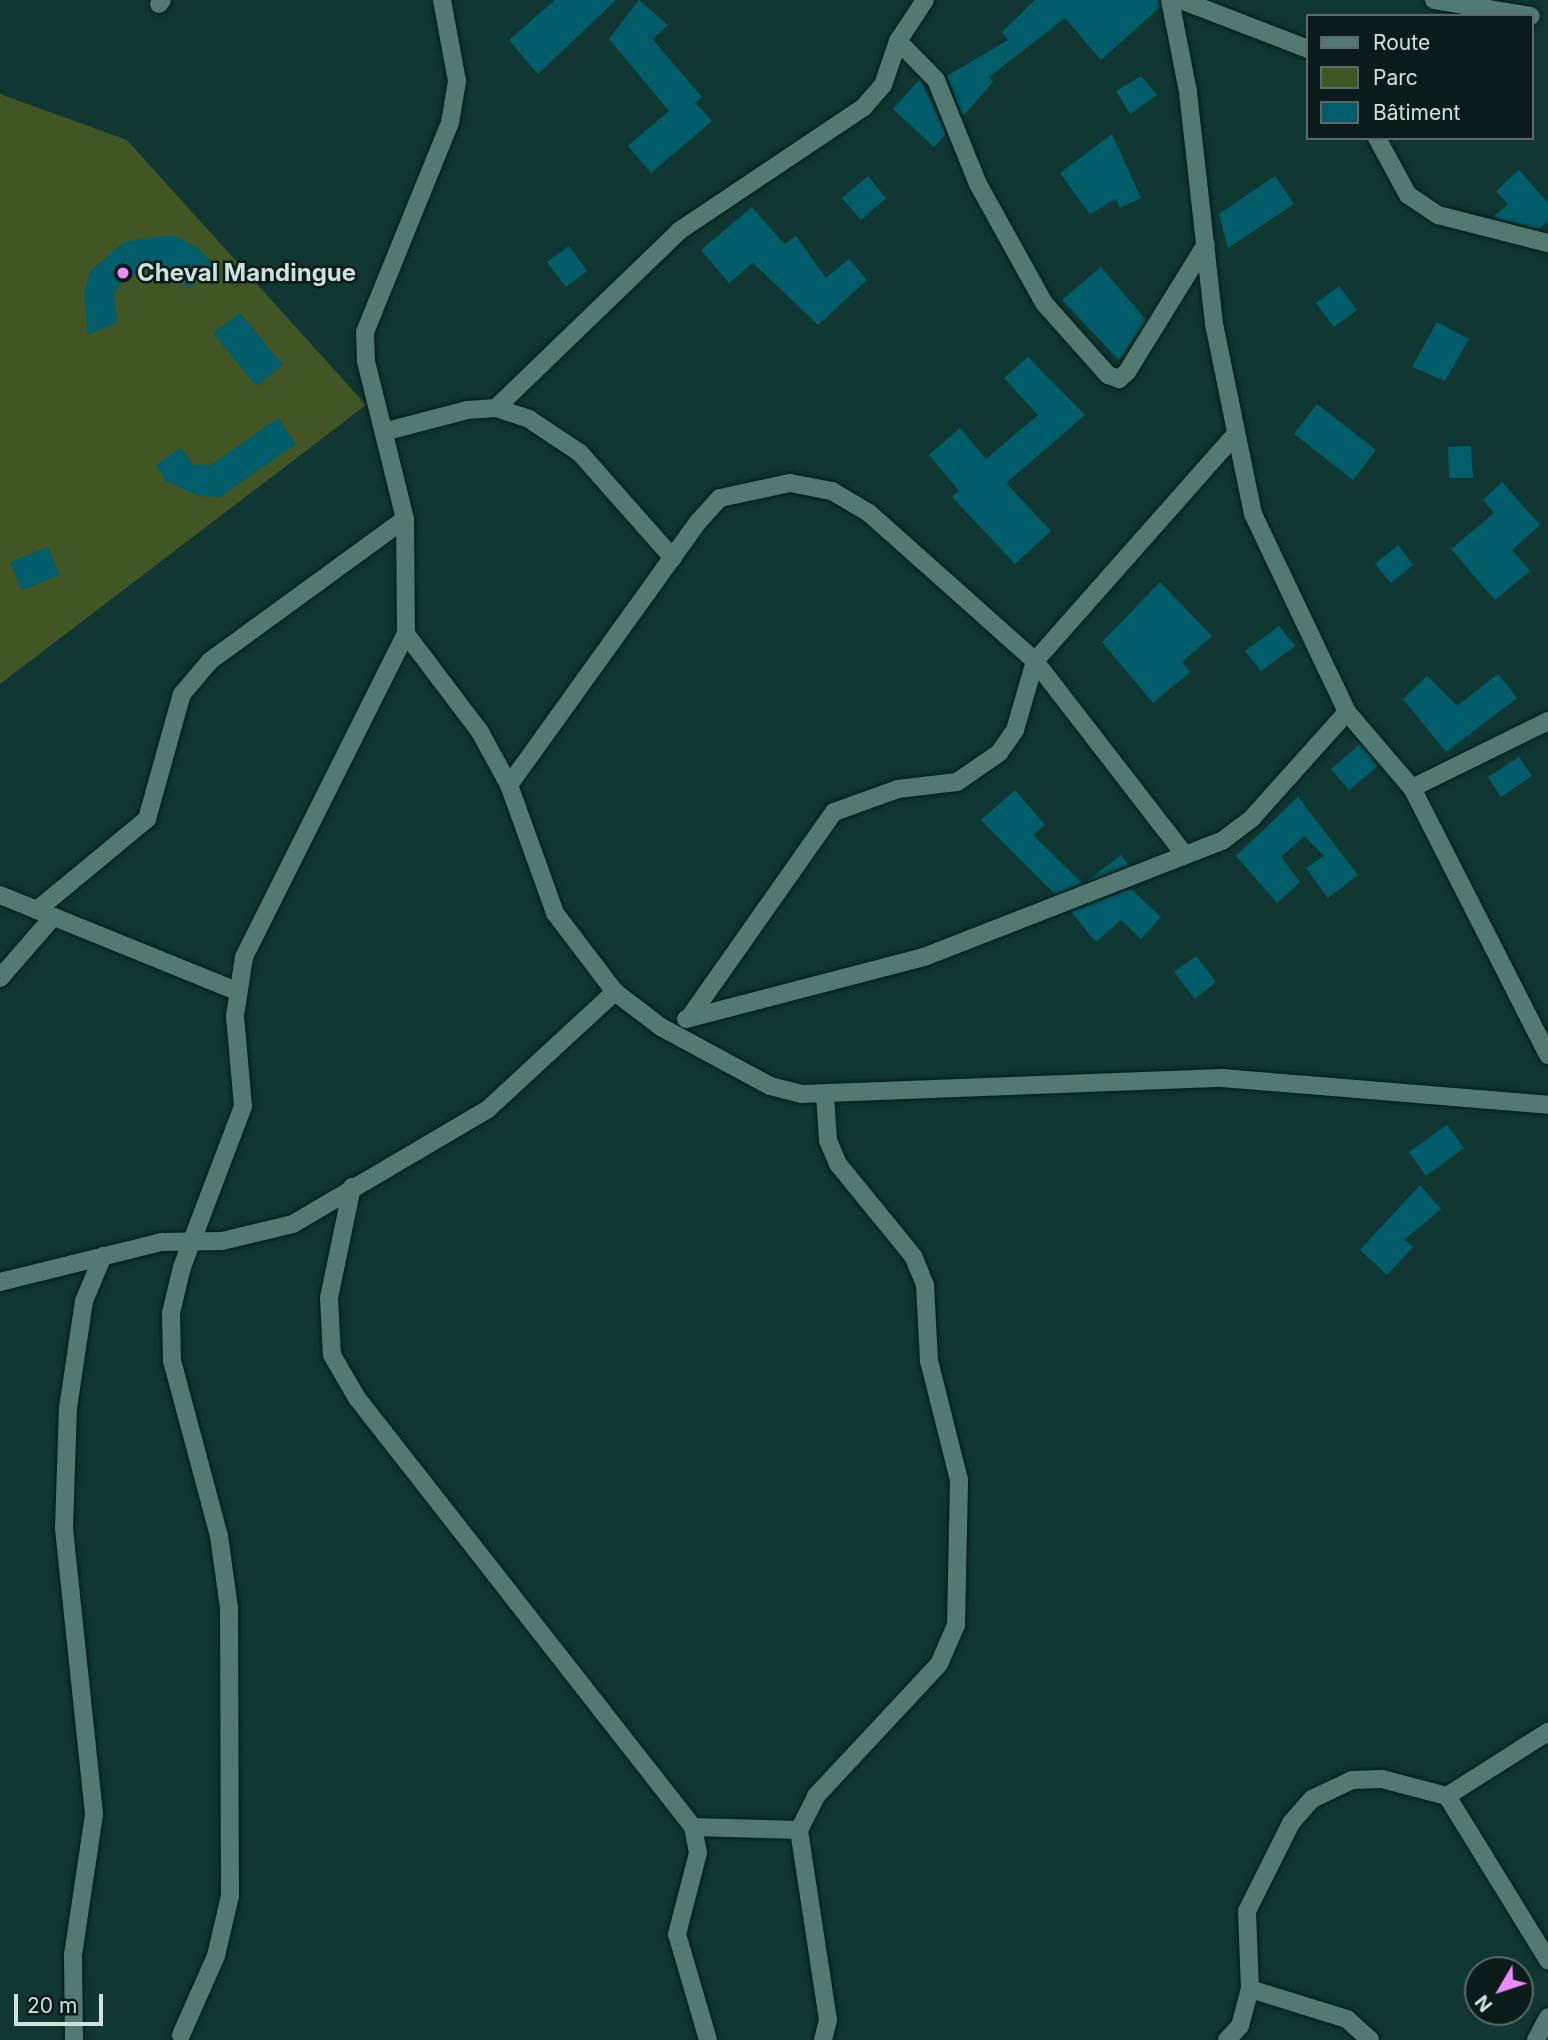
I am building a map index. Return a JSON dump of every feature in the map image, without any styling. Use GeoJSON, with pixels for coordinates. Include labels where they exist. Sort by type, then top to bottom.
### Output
{"type":"FeatureCollection","features":[{"type":"Feature","properties":{"kind":"street"},"geometry":{"type":"LineString","coordinates":[[181,2035],[216,1956],[230,1896],[229,1608],[219,1536],[172,1361],[171,1313],[192,1242],[243,1106],[236,991],[261,912],[379,697],[406,634],[405,519],[387,431],[366,360],[365,331],[450,123],[457,81],[442,0]]}},
{"type":"Feature","properties":{"kind":"street"},"geometry":{"type":"LineString","coordinates":[[387,431],[496,408],[679,231],[863,108],[893,67],[898,41],[925,0]]}},
{"type":"Feature","properties":{"kind":"street"},"geometry":{"type":"LineString","coordinates":[[1170,0],[1233,437],[1253,514],[1347,712],[1412,788],[1548,1055]]}},
{"type":"Feature","properties":{"kind":"street"},"geometry":{"type":"LineString","coordinates":[[1181,0],[1306,48]]}},
{"type":"Feature","properties":{"kind":"street"},"geometry":{"type":"LineString","coordinates":[[1434,0],[1520,14]]}},
{"type":"Feature","properties":{"kind":"street"},"geometry":{"type":"LineString","coordinates":[[898,41],[936,80],[978,184],[1044,303],[1108,375],[1119,379],[1127,372],[1206,244]]}},
{"type":"Feature","properties":{"kind":"street"},"geometry":{"type":"LineString","coordinates":[[1378,140],[1408,195],[1438,215],[1548,243]]}},
{"type":"Feature","properties":{"kind":"street"},"geometry":{"type":"LineString","coordinates":[[496,408],[557,433],[580,453],[673,558]]}},
{"type":"Feature","properties":{"kind":"street"},"geometry":{"type":"LineString","coordinates":[[689,1018],[834,812],[898,789],[957,782],[986,766],[1016,730],[1035,661],[1233,437]]}},
{"type":"Feature","properties":{"kind":"street"},"geometry":{"type":"LineString","coordinates":[[509,785],[673,558],[720,498],[790,482],[832,491],[870,513],[1035,661],[1184,854]]}},
{"type":"Feature","properties":{"kind":"street"},"geometry":{"type":"LineString","coordinates":[[0,978],[45,913],[147,820],[182,694],[210,662],[405,519]]}},
{"type":"Feature","properties":{"kind":"street"},"geometry":{"type":"LineString","coordinates":[[406,634],[480,732],[509,785],[555,913],[615,992],[661,1027],[770,1086],[825,1095],[1222,1078],[1548,1105]]}},
{"type":"Feature","properties":{"kind":"street"},"geometry":{"type":"LineString","coordinates":[[661,1027],[924,957],[1222,841],[1252,818],[1347,712]]}},
{"type":"Feature","properties":{"kind":"street"},"geometry":{"type":"LineString","coordinates":[[1412,788],[1548,721]]}},
{"type":"Feature","properties":{"kind":"street"},"geometry":{"type":"LineString","coordinates":[[0,895],[236,991]]}},
{"type":"Feature","properties":{"kind":"street"},"geometry":{"type":"LineString","coordinates":[[0,1282],[162,1242],[192,1242],[268,1233],[488,1109],[615,992]]}},
{"type":"Feature","properties":{"kind":"street"},"geometry":{"type":"LineString","coordinates":[[823,2040],[828,2020],[799,1830],[816,1796],[939,1664],[956,1625],[959,1480],[929,1361],[925,1285],[913,1256],[838,1164],[828,1141],[825,1095]]}},
{"type":"Feature","properties":{"kind":"street"},"geometry":{"type":"LineString","coordinates":[[352,1187],[329,1298],[332,1355],[365,1409],[693,1827],[698,1853],[677,1934],[708,2040]]}},
{"type":"Feature","properties":{"kind":"street"},"geometry":{"type":"LineString","coordinates":[[74,2040],[74,1955],[94,1814],[64,1528],[68,1408],[84,1301],[103,1256]]}},
{"type":"Feature","properties":{"kind":"street"},"geometry":{"type":"LineString","coordinates":[[1447,1796],[1548,1732]]}},
{"type":"Feature","properties":{"kind":"street"},"geometry":{"type":"LineString","coordinates":[[1227,2040],[1245,2033],[1250,1989],[1247,1912],[1291,1822],[1312,1799],[1352,1780],[1382,1779],[1447,1796],[1548,1960]]}},
{"type":"Feature","properties":{"kind":"street"},"geometry":{"type":"LineString","coordinates":[[693,1827],[799,1830]]}},
{"type":"Feature","properties":{"kind":"street"},"geometry":{"type":"LineString","coordinates":[[1250,1989],[1347,2019],[1370,2040]]}},
{"type":"Feature","properties":{"kind":"street"},"geometry":{"type":"LineString","coordinates":[[1536,2040],[1548,2017]]}},
{"type":"Feature","properties":{"kind":"green space","name":"Cheval Mandingue"},"geometry":{"type":"Polygon","coordinates":[[[0,94],[127,140],[366,405],[0,684],[0,94]]]}},
{"type":"Feature","properties":{"kind":"building"},"geometry":{"type":"Polygon","coordinates":[[[555,0],[616,0],[538,74],[509,40],[555,0]]]}},
{"type":"Feature","properties":{"kind":"building"},"geometry":{"type":"Polygon","coordinates":[[[639,0],[668,25],[652,39],[702,97],[695,103],[712,121],[651,173],[628,146],[669,111],[609,39],[639,0]]]}},
{"type":"Feature","properties":{"kind":"building"},"geometry":{"type":"Polygon","coordinates":[[[1035,0],[1159,0],[1160,7],[1101,60],[1065,18],[989,77],[993,82],[963,116],[947,76],[1008,40],[1002,32],[1035,0]]]}},
{"type":"Feature","properties":{"kind":"building"},"geometry":{"type":"Polygon","coordinates":[[[1141,76],[1157,95],[1130,114],[1116,91],[1141,76]]]}},
{"type":"Feature","properties":{"kind":"building"},"geometry":{"type":"Polygon","coordinates":[[[920,79],[946,134],[934,147],[893,109],[920,79]]]}},
{"type":"Feature","properties":{"kind":"building"},"geometry":{"type":"Polygon","coordinates":[[[1112,134],[1141,198],[1120,208],[1116,199],[1090,214],[1060,173],[1112,134]]]}},
{"type":"Feature","properties":{"kind":"building"},"geometry":{"type":"Polygon","coordinates":[[[1519,170],[1548,203],[1548,221],[1539,229],[1493,217],[1508,204],[1496,191],[1519,170]]]}},
{"type":"Feature","properties":{"kind":"building"},"geometry":{"type":"Polygon","coordinates":[[[868,176],[886,198],[861,220],[842,198],[868,176]]]}},
{"type":"Feature","properties":{"kind":"building"},"geometry":{"type":"Polygon","coordinates":[[[1275,176],[1294,204],[1228,248],[1219,214],[1275,176]]]}},
{"type":"Feature","properties":{"kind":"building"},"geometry":{"type":"Polygon","coordinates":[[[752,207],[784,244],[796,236],[826,278],[849,259],[867,280],[818,325],[753,263],[729,283],[701,250],[752,207]]]}},
{"type":"Feature","properties":{"kind":"building"},"geometry":{"type":"Polygon","coordinates":[[[172,235],[197,247],[215,266],[188,289],[180,276],[151,263],[120,284],[114,295],[117,322],[88,335],[84,293],[90,271],[124,242],[172,235]]]}},
{"type":"Feature","properties":{"kind":"building"},"geometry":{"type":"Polygon","coordinates":[[[569,246],[587,271],[566,287],[547,262],[569,246]]]}},
{"type":"Feature","properties":{"kind":"building"},"geometry":{"type":"Polygon","coordinates":[[[1101,267],[1146,320],[1119,360],[1062,300],[1101,267]]]}},
{"type":"Feature","properties":{"kind":"building"},"geometry":{"type":"Polygon","coordinates":[[[1339,286],[1357,310],[1334,327],[1316,303],[1339,286]]]}},
{"type":"Feature","properties":{"kind":"building"},"geometry":{"type":"Polygon","coordinates":[[[240,313],[283,365],[256,386],[213,333],[240,313]]]}},
{"type":"Feature","properties":{"kind":"building"},"geometry":{"type":"Polygon","coordinates":[[[1437,322],[1469,339],[1445,381],[1412,367],[1437,322]]]}},
{"type":"Feature","properties":{"kind":"building"},"geometry":{"type":"Polygon","coordinates":[[[1028,357],[1085,415],[1006,483],[1051,531],[1015,564],[952,497],[959,491],[929,455],[960,428],[986,459],[1038,415],[1004,378],[1028,357]]]}},
{"type":"Feature","properties":{"kind":"building"},"geometry":{"type":"Polygon","coordinates":[[[1317,404],[1376,450],[1353,480],[1294,434],[1317,404]]]}},
{"type":"Feature","properties":{"kind":"building"},"geometry":{"type":"Polygon","coordinates":[[[278,418],[296,444],[220,497],[199,496],[166,481],[156,465],[180,448],[194,465],[211,465],[278,418]]]}},
{"type":"Feature","properties":{"kind":"building"},"geometry":{"type":"Polygon","coordinates":[[[1471,446],[1473,478],[1449,478],[1448,447],[1471,446]]]}},
{"type":"Feature","properties":{"kind":"building"},"geometry":{"type":"Polygon","coordinates":[[[1502,482],[1540,525],[1512,550],[1530,571],[1495,600],[1451,549],[1494,513],[1483,500],[1502,482]]]}},
{"type":"Feature","properties":{"kind":"building"},"geometry":{"type":"Polygon","coordinates":[[[1398,545],[1413,565],[1391,583],[1375,564],[1398,545]]]}},
{"type":"Feature","properties":{"kind":"building"},"geometry":{"type":"Polygon","coordinates":[[[48,547],[59,575],[22,590],[10,562],[48,547]]]}},
{"type":"Feature","properties":{"kind":"building"},"geometry":{"type":"Polygon","coordinates":[[[1160,582],[1212,636],[1182,662],[1190,672],[1153,703],[1102,642],[1160,582]]]}},
{"type":"Feature","properties":{"kind":"building"},"geometry":{"type":"Polygon","coordinates":[[[1279,626],[1295,646],[1261,671],[1245,651],[1279,626]]]}},
{"type":"Feature","properties":{"kind":"building"},"geometry":{"type":"Polygon","coordinates":[[[1498,674],[1517,698],[1446,752],[1403,699],[1427,676],[1457,706],[1498,674]]]}},
{"type":"Feature","properties":{"kind":"building"},"geometry":{"type":"Polygon","coordinates":[[[1360,744],[1378,766],[1349,790],[1331,769],[1360,744]]]}},
{"type":"Feature","properties":{"kind":"building"},"geometry":{"type":"Polygon","coordinates":[[[1519,757],[1532,776],[1501,797],[1488,777],[1519,757]]]}},
{"type":"Feature","properties":{"kind":"building"},"geometry":{"type":"Polygon","coordinates":[[[1015,790],[1045,825],[1033,835],[1082,883],[1055,894],[981,820],[1015,790]]]}},
{"type":"Feature","properties":{"kind":"building"},"geometry":{"type":"Polygon","coordinates":[[[1298,797],[1358,875],[1328,898],[1306,868],[1324,856],[1304,836],[1281,857],[1300,882],[1277,903],[1236,856],[1298,797]]]}},
{"type":"Feature","properties":{"kind":"building"},"geometry":{"type":"Polygon","coordinates":[[[1121,855],[1129,865],[1086,882],[1121,855]]]}},
{"type":"Feature","properties":{"kind":"building"},"geometry":{"type":"Polygon","coordinates":[[[1131,889],[1161,917],[1141,939],[1121,920],[1096,942],[1071,912],[1131,889]]]}},
{"type":"Feature","properties":{"kind":"building"},"geometry":{"type":"Polygon","coordinates":[[[1196,956],[1216,982],[1195,999],[1174,972],[1196,956]]]}},
{"type":"Feature","properties":{"kind":"building"},"geometry":{"type":"Polygon","coordinates":[[[1447,1125],[1464,1148],[1426,1176],[1409,1152],[1447,1125]]]}},
{"type":"Feature","properties":{"kind":"building"},"geometry":{"type":"Polygon","coordinates":[[[1420,1185],[1441,1209],[1404,1240],[1413,1247],[1387,1275],[1360,1250],[1420,1185]]]}},
{"type":"Feature","properties":{"kind":"place","name":"Cheval Mandingue"},"geometry":{"type":"Point","coordinates":[123,273]}}]}
